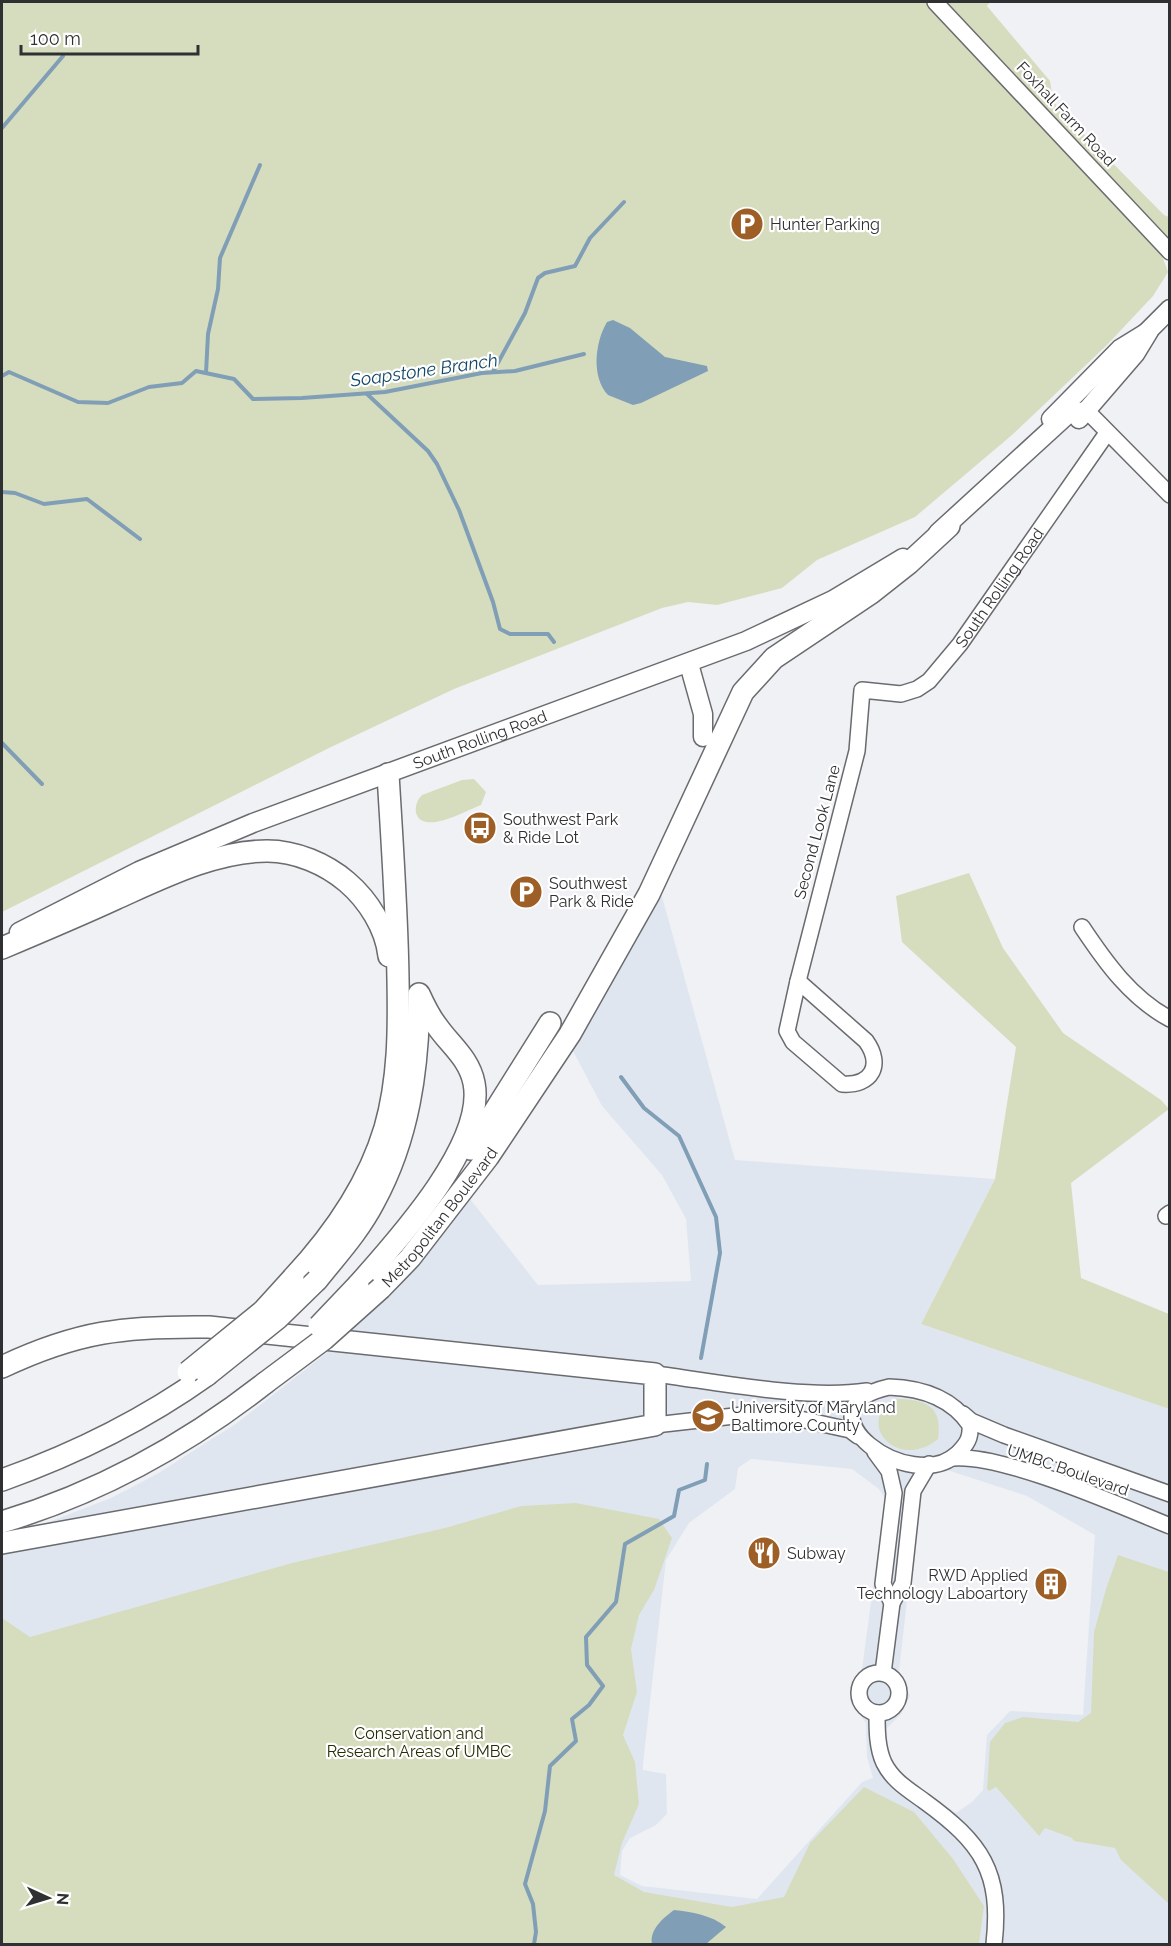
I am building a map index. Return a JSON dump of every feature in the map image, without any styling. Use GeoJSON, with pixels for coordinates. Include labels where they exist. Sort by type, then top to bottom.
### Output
{"type":"FeatureCollection","features":[{"type":"Feature","properties":{"kind":"highway"},"geometry":{"type":"LineString","coordinates":[[683,819],[731,715],[743,692],[759,673],[791,644],[902,569],[949,526]]}},
{"type":"Feature","properties":{"kind":"highway"},"geometry":{"type":"LineString","coordinates":[[683,819],[699,768],[703,737]]}},
{"type":"Feature","properties":{"kind":"highway"},"geometry":{"type":"LineString","coordinates":[[2,1480],[75,1451],[166,1404],[263,1311],[338,1225],[372,1160],[393,1098],[399,1022],[388,774]]}},
{"type":"Feature","properties":{"kind":"highway","name":"Metropolitan Boulevard"},"geometry":{"type":"LineString","coordinates":[[2,1522],[54,1504],[147,1462],[231,1410],[324,1339],[370,1287],[445,1215],[532,1095],[580,1016],[649,894],[683,819]]}},
{"type":"Feature","properties":{"kind":"highway"},"geometry":{"type":"LineString","coordinates":[[2,948],[159,880],[218,859],[242,852],[269,851],[287,854],[309,860],[334,871],[355,889],[371,909],[381,926],[388,947],[399,1022]]}},
{"type":"Feature","properties":{"kind":"highway"},"geometry":{"type":"LineString","coordinates":[[2,1470],[80,1438],[198,1374],[278,1318],[317,1280],[354,1235],[369,1210],[394,1156],[411,1099],[416,1065],[419,994],[438,1028],[454,1044],[467,1065],[474,1082],[474,1118],[455,1157],[370,1287]]}},
{"type":"Feature","properties":{"kind":"highway"},"geometry":{"type":"LineString","coordinates":[[370,1287],[401,1253],[434,1208],[550,1023]]}},
{"type":"Feature","properties":{"kind":"highway"},"geometry":{"type":"LineString","coordinates":[[2,1367],[71,1338],[108,1330],[153,1326],[209,1328],[655,1374],[655,1425],[2,1544]]}},
{"type":"Feature","properties":{"kind":"main road","name":"South Rolling Road"},"geometry":{"type":"LineString","coordinates":[[2,942],[57,911],[196,845],[689,663],[746,641],[824,605],[916,550],[949,526],[973,517],[1087,411],[1135,354],[1149,331],[1170,309]]}},
{"type":"Feature","properties":{"kind":"main road","name":"South Rolling Road"},"geometry":{"type":"LineString","coordinates":[[949,526],[957,512],[1013,460],[1120,349],[1149,331]]}},
{"type":"Feature","properties":{"kind":"main road"},"geometry":{"type":"LineString","coordinates":[[689,663],[703,714],[703,737]]}},
{"type":"Feature","properties":{"kind":"street","name":"Foxhall Farm Road"},"geometry":{"type":"LineString","coordinates":[[935,2],[1170,252]]}},
{"type":"Feature","properties":{"kind":"street"},"geometry":{"type":"LineString","coordinates":[[1087,411],[1170,495]]}},
{"type":"Feature","properties":{"kind":"street","name":"South Rolling Road"},"geometry":{"type":"LineString","coordinates":[[862,690],[901,694],[929,681],[960,644],[1107,433]]}},
{"type":"Feature","properties":{"kind":"street","name":"Second Look Lane"},"geometry":{"type":"LineString","coordinates":[[798,981],[866,1041],[872,1050],[875,1061],[870,1075],[862,1083],[842,1084],[793,1042],[787,1024],[856,751],[862,690]]}},
{"type":"Feature","properties":{"kind":"street"},"geometry":{"type":"LineString","coordinates":[[1082,927],[1107,965],[1128,987],[1170,1019]]}},
{"type":"Feature","properties":{"kind":"street"},"geometry":{"type":"LineString","coordinates":[[655,1374],[800,1391],[850,1394],[889,1387],[912,1388],[947,1402],[962,1413],[970,1425],[970,1434],[967,1444],[952,1458],[929,1464],[901,1462],[874,1450],[850,1430],[782,1415],[743,1415],[655,1425]]}},
{"type":"Feature","properties":{"kind":"street"},"geometry":{"type":"LineString","coordinates":[[858,1437],[854,1427],[852,1409],[858,1399],[870,1391]]}},
{"type":"Feature","properties":{"kind":"street","name":"UMBC Boulevard"},"geometry":{"type":"LineString","coordinates":[[962,1413],[971,1421],[1004,1435],[1170,1494]]}},
{"type":"Feature","properties":{"kind":"street"},"geometry":{"type":"LineString","coordinates":[[874,1450],[889,1471],[894,1493],[883,1584],[892,1603]]}},
{"type":"Feature","properties":{"kind":"street","name":"UMBC Boulevard"},"geometry":{"type":"LineString","coordinates":[[952,1458],[971,1458],[1036,1475],[1170,1526]]}},
{"type":"Feature","properties":{"kind":"street"},"geometry":{"type":"LineString","coordinates":[[883,1673],[892,1603],[903,1583],[913,1491],[929,1464]]}},
{"type":"Feature","properties":{"kind":"street"},"geometry":{"type":"LineString","coordinates":[[883,1673],[895,1680],[899,1693],[895,1706],[883,1713],[877,1713],[861,1702],[859,1690],[865,1678],[870,1674],[883,1673]]}},
{"type":"Feature","properties":{"kind":"street"},"geometry":{"type":"LineString","coordinates":[[877,1713],[879,1748],[885,1764],[899,1784],[948,1820],[982,1854],[995,1893],[994,1944]]}},
{"type":"Feature","properties":{"kind":"shaded area","name":"University of Maryland Baltimore County"},"geometry":{"type":"Polygon","coordinates":[[[661,893],[735,1160],[995,1179],[921,1324],[1169,1409],[1169,1944],[2,1944],[2,1540],[111,1498],[157,1474],[237,1423],[334,1347],[420,1261],[470,1199],[538,1285],[691,1281],[686,1219],[662,1175],[602,1106],[572,1049],[661,893]],[[751,1459],[738,1468],[735,1489],[689,1523],[666,1560],[643,1770],[666,1774],[667,1814],[656,1825],[630,1838],[622,1851],[620,1875],[642,1886],[757,1899],[862,1782],[873,1778],[867,1757],[866,1723],[856,1709],[851,1690],[862,1669],[885,1498],[879,1489],[852,1469],[751,1459]],[[944,1469],[930,1476],[920,1488],[899,1671],[910,1696],[901,1714],[886,1729],[889,1758],[904,1777],[956,1813],[972,1802],[983,1790],[987,1735],[1010,1711],[1083,1715],[1095,1535],[1027,1496],[944,1469]]]}},
{"type":"Feature","properties":{"kind":"green space"},"geometry":{"type":"Polygon","coordinates":[[[2,2],[927,2],[1077,160],[1162,256],[1168,272],[1153,296],[1107,345],[1012,435],[915,517],[817,560],[782,588],[717,605],[688,602],[662,608],[454,689],[331,747],[2,912],[2,2]]]}},
{"type":"Feature","properties":{"kind":"green space"},"geometry":{"type":"Polygon","coordinates":[[[943,2],[990,2],[987,6],[1050,81],[1053,100],[1058,108],[1164,215],[1169,217],[1169,238],[943,2]]]}},
{"type":"Feature","properties":{"kind":"green space"},"geometry":{"type":"Polygon","coordinates":[[[474,779],[486,792],[481,805],[436,822],[420,819],[416,813],[418,801],[422,795],[462,780],[474,779]]]}},
{"type":"Feature","properties":{"kind":"green space"},"geometry":{"type":"Polygon","coordinates":[[[969,873],[1003,948],[1063,1033],[1161,1100],[1169,1109],[1071,1183],[1081,1278],[1169,1314],[1169,1409],[921,1324],[995,1179],[1016,1047],[902,942],[896,896],[969,873]]]}},
{"type":"Feature","properties":{"kind":"green space"},"geometry":{"type":"Polygon","coordinates":[[[893,1399],[914,1400],[929,1406],[937,1418],[938,1439],[923,1448],[909,1450],[897,1448],[887,1441],[880,1432],[879,1421],[882,1410],[893,1399]]]}},
{"type":"Feature","properties":{"kind":"green space","name":"Conservation and Research Areas of UMBC"},"geometry":{"type":"Polygon","coordinates":[[[576,1503],[659,1519],[672,1538],[654,1590],[639,1615],[631,1649],[637,1692],[623,1735],[635,1762],[639,1804],[622,1843],[614,1875],[644,1892],[732,1907],[784,1897],[810,1843],[864,1787],[914,1812],[953,1859],[984,1906],[979,1944],[2,1944],[2,1618],[30,1637],[292,1563],[445,1528],[521,1506],[576,1503]]]}},
{"type":"Feature","properties":{"kind":"green space"},"geometry":{"type":"Polygon","coordinates":[[[1118,1555],[1169,1572],[1169,1904],[1121,1860],[1115,1848],[1074,1841],[1072,1838],[1045,1828],[1039,1836],[996,1787],[989,1791],[987,1789],[990,1742],[1005,1723],[1023,1717],[1078,1722],[1091,1713],[1094,1632],[1118,1555]]]}},
{"type":"Feature","properties":{"kind":"water"},"geometry":{"type":"Polygon","coordinates":[[[613,320],[630,328],[665,357],[707,366],[708,371],[633,405],[608,395],[599,379],[597,359],[603,330],[607,322],[613,320]]]}},
{"type":"Feature","properties":{"kind":"water"},"geometry":{"type":"Polygon","coordinates":[[[674,1910],[708,1917],[726,1927],[706,1944],[652,1944],[655,1929],[674,1910]]]}},
{"type":"Feature","properties":{"kind":"waterway"},"geometry":{"type":"LineString","coordinates":[[2,128],[63,56]]}},
{"type":"Feature","properties":{"kind":"waterway"},"geometry":{"type":"LineString","coordinates":[[206,373],[208,334],[218,289],[220,258],[260,165]]}},
{"type":"Feature","properties":{"kind":"waterway"},"geometry":{"type":"LineString","coordinates":[[493,372],[525,313],[538,278],[545,273],[575,266],[590,238],[624,202]]}},
{"type":"Feature","properties":{"kind":"waterway","name":"Soapstone Branch"},"geometry":{"type":"LineString","coordinates":[[2,376],[9,372],[78,402],[108,403],[149,387],[182,383],[196,371],[234,379],[253,399],[302,398],[385,392],[482,373],[515,371],[584,354]]}},
{"type":"Feature","properties":{"kind":"waterway"},"geometry":{"type":"LineString","coordinates":[[367,394],[428,451],[437,464],[459,510],[493,602],[500,629],[510,634],[548,634],[554,642]]}},
{"type":"Feature","properties":{"kind":"waterway"},"geometry":{"type":"LineString","coordinates":[[2,492],[15,493],[44,504],[87,499],[140,539]]}},
{"type":"Feature","properties":{"kind":"waterway"},"geometry":{"type":"LineString","coordinates":[[2,743],[42,784]]}},
{"type":"Feature","properties":{"kind":"waterway"},"geometry":{"type":"LineString","coordinates":[[621,1077],[644,1108],[679,1136],[716,1217],[720,1253],[701,1358]]}},
{"type":"Feature","properties":{"kind":"waterway"},"geometry":{"type":"LineString","coordinates":[[534,1944],[536,1932],[533,1904],[525,1884],[545,1811],[550,1766],[576,1741],[572,1719],[589,1705],[603,1686],[587,1665],[586,1637],[616,1602],[625,1544],[674,1516],[679,1490],[705,1480],[707,1464]]}},
{"type":"Feature","properties":{"kind":"place","name":"Hunter Parking"},"geometry":{"type":"Point","coordinates":[747,224]}},
{"type":"Feature","properties":{"kind":"place","name":"Southwest Park & Ride Lot"},"geometry":{"type":"Point","coordinates":[480,828]}},
{"type":"Feature","properties":{"kind":"place","name":"Southwest Park & Ride"},"geometry":{"type":"Point","coordinates":[526,892]}},
{"type":"Feature","properties":{"kind":"place","name":"University of Maryland Baltimore County"},"geometry":{"type":"Point","coordinates":[708,1416]}},
{"type":"Feature","properties":{"kind":"place","name":"Subway"},"geometry":{"type":"Point","coordinates":[764,1553]}},
{"type":"Feature","properties":{"kind":"place","name":"RWD Applied Technology Laboartory"},"geometry":{"type":"Point","coordinates":[1051,1584]}}]}
